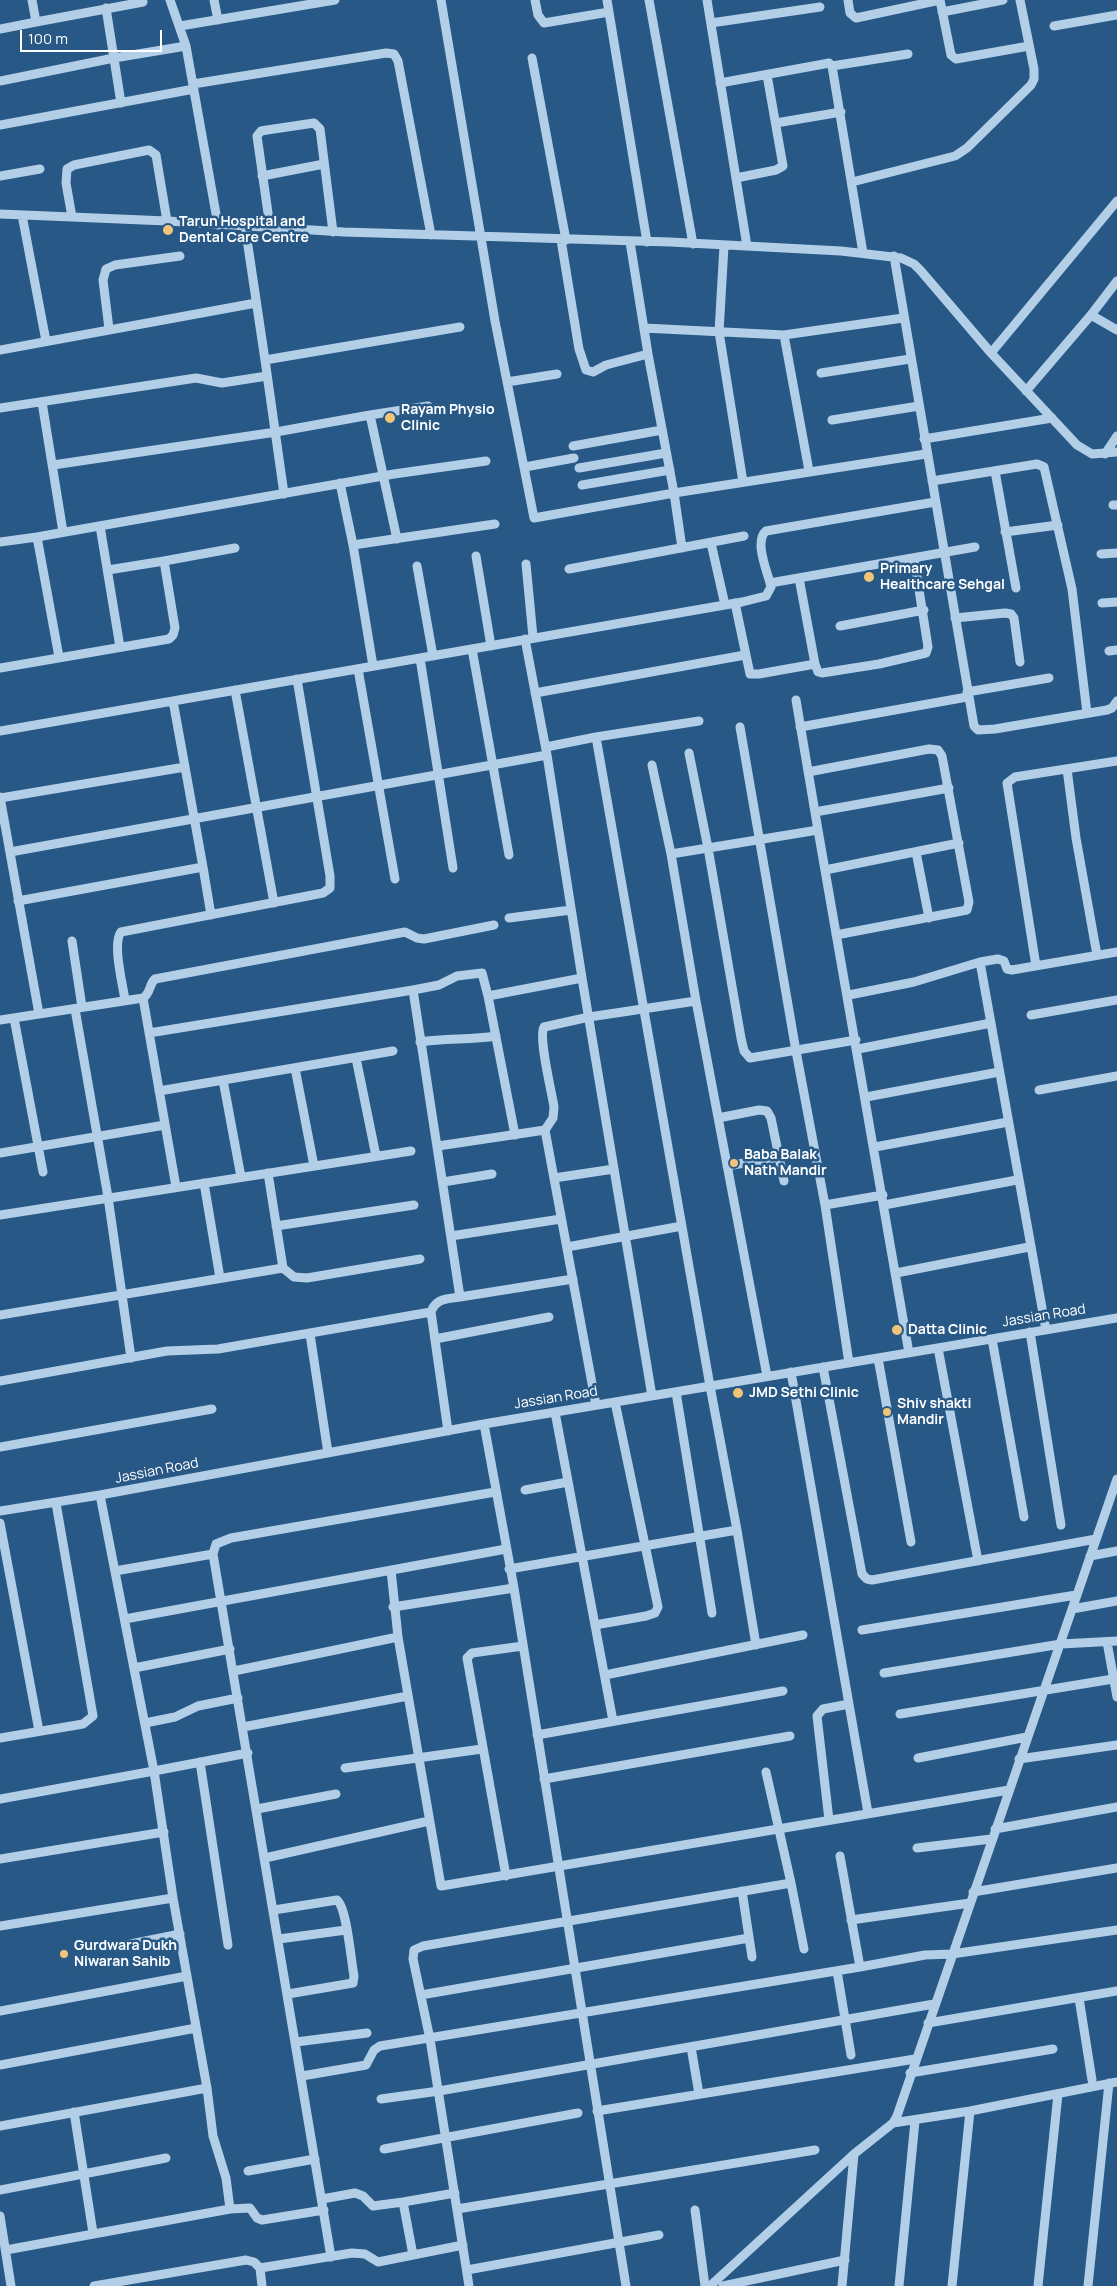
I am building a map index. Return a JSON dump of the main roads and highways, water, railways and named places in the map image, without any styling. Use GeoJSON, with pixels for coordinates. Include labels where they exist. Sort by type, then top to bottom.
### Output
{"type":"FeatureCollection","features":[{"type":"Feature","properties":{"kind":"place","name":"Tarun Hospital and Dental Care Centre"},"geometry":{"type":"Point","coordinates":[168,230]}},
{"type":"Feature","properties":{"kind":"place","name":"Rayam Physio Clinic"},"geometry":{"type":"Point","coordinates":[390,418]}},
{"type":"Feature","properties":{"kind":"place","name":"Primary Healthcare Sehgal"},"geometry":{"type":"Point","coordinates":[869,577]}},
{"type":"Feature","properties":{"kind":"place","name":"Baba Balak Nath Mandir"},"geometry":{"type":"Point","coordinates":[734,1163]}},
{"type":"Feature","properties":{"kind":"place","name":"Datta Clinic"},"geometry":{"type":"Point","coordinates":[897,1330]}},
{"type":"Feature","properties":{"kind":"place","name":"JMD Sethi Clinic"},"geometry":{"type":"Point","coordinates":[738,1393]}},
{"type":"Feature","properties":{"kind":"place","name":"Shiv shakti Mandir"},"geometry":{"type":"Point","coordinates":[887,1412]}},
{"type":"Feature","properties":{"kind":"place","name":"Gurdwara Dukh Niwaran Sahib"},"geometry":{"type":"Point","coordinates":[64,1954]}}]}
